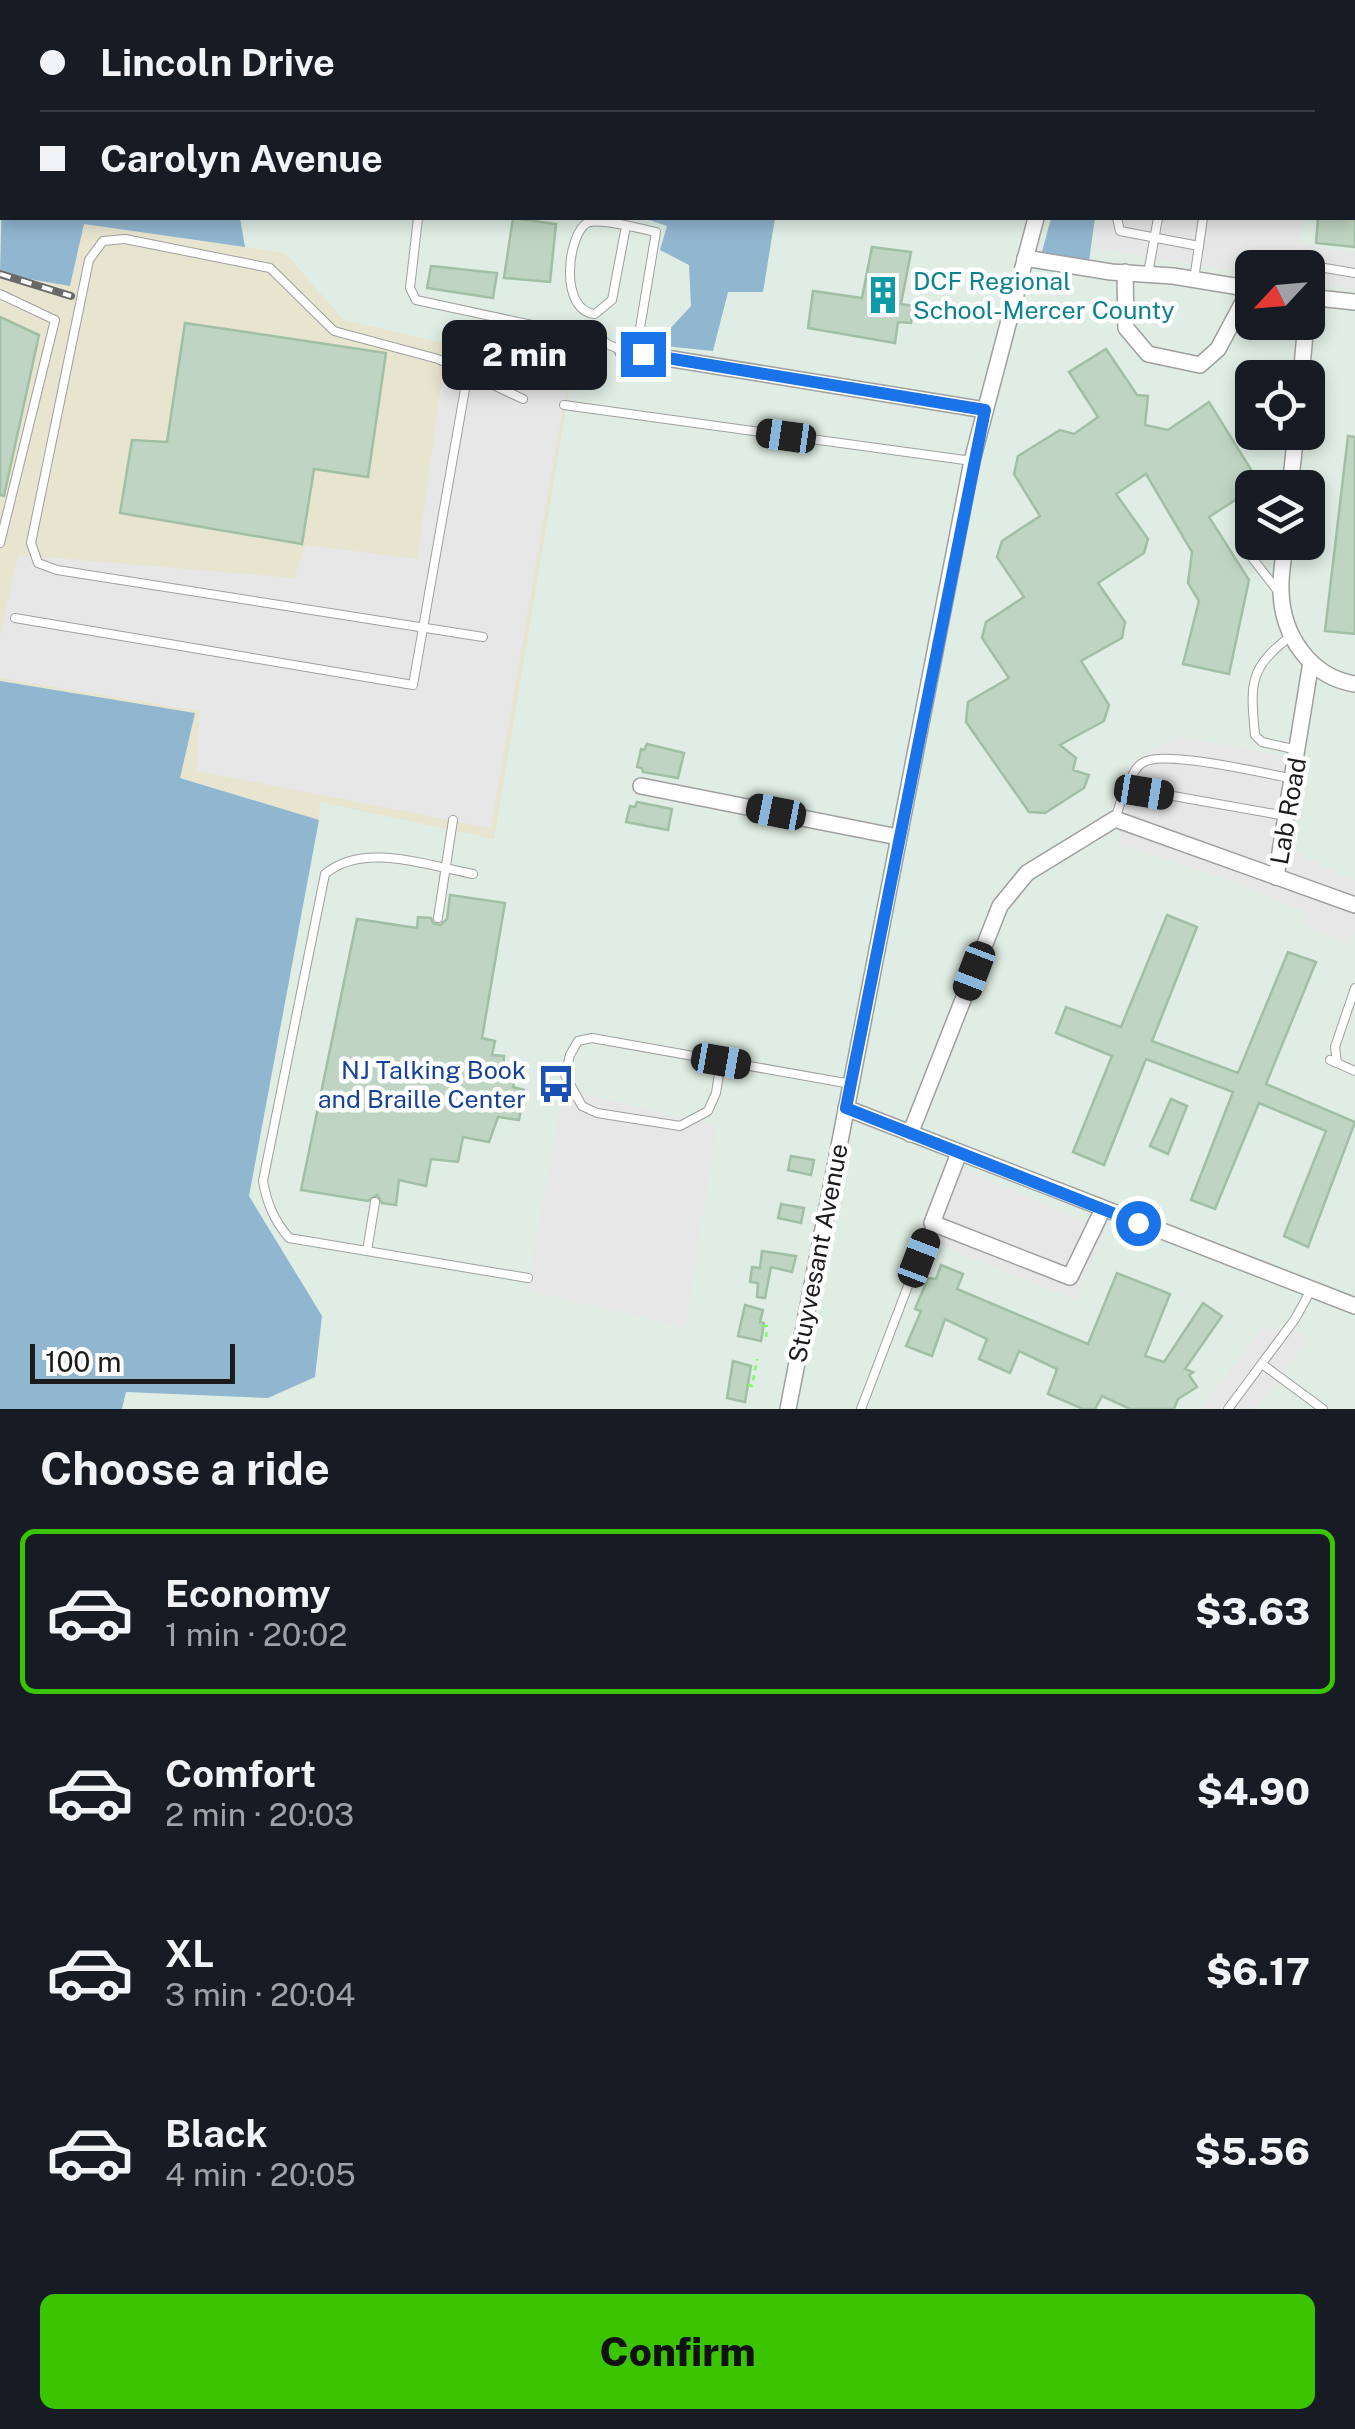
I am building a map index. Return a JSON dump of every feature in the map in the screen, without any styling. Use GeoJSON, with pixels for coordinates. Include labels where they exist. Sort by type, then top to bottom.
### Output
{"type":"FeatureCollection","features":[{"type":"Feature","properties":{"kind":"street","name":"Stuyvesant Avenue"},"geometry":{"type":"LineString","coordinates":[[788,1409],[972,462],[1035,220]]}},
{"type":"Feature","properties":{"kind":"street"},"geometry":{"type":"LineString","coordinates":[[1025,258],[1125,272],[1150,266],[1235,286]]}},
{"type":"Feature","properties":{"kind":"street"},"geometry":{"type":"LineString","coordinates":[[1125,272],[1126,328],[1148,354],[1200,365],[1218,349],[1235,318]]}},
{"type":"Feature","properties":{"kind":"street"},"geometry":{"type":"LineString","coordinates":[[1325,299],[1355,302]]}},
{"type":"Feature","properties":{"kind":"street"},"geometry":{"type":"LineString","coordinates":[[623,351],[985,410]]}},
{"type":"Feature","properties":{"kind":"street"},"geometry":{"type":"LineString","coordinates":[[1283,560],[1280,593],[1292,635],[1317,670],[1355,684]]}},
{"type":"Feature","properties":{"kind":"street","name":"Lab Road"},"geometry":{"type":"LineString","coordinates":[[1311,662],[1276,877],[1355,905]]}},
{"type":"Feature","properties":{"kind":"street"},"geometry":{"type":"LineString","coordinates":[[642,786],[898,837]]}},
{"type":"Feature","properties":{"kind":"street"},"geometry":{"type":"LineString","coordinates":[[910,1134],[1000,906],[1027,873],[1115,820],[1276,877]]}},
{"type":"Feature","properties":{"kind":"street"},"geometry":{"type":"LineString","coordinates":[[846,1108],[1355,1306]]}},
{"type":"Feature","properties":{"kind":"street"},"geometry":{"type":"LineString","coordinates":[[960,1153],[932,1223],[1070,1277],[1103,1209]]}},
{"type":"Feature","properties":{"kind":"lane"},"geometry":{"type":"LineString","coordinates":[[418,220],[410,288],[416,300],[560,331],[593,331],[607,344],[623,351]]}},
{"type":"Feature","properties":{"kind":"lane"},"geometry":{"type":"LineString","coordinates":[[1150,266],[1158,220]]}},
{"type":"Feature","properties":{"kind":"lane"},"geometry":{"type":"LineString","coordinates":[[1194,279],[1203,220]]}},
{"type":"Feature","properties":{"kind":"lane"},"geometry":{"type":"LineString","coordinates":[[595,314],[577,306],[571,295],[577,235],[588,222],[656,232],[639,334],[643,354]]}},
{"type":"Feature","properties":{"kind":"lane"},"geometry":{"type":"LineString","coordinates":[[1117,222],[1120,231],[1199,246]]}},
{"type":"Feature","properties":{"kind":"lane"},"geometry":{"type":"LineString","coordinates":[[593,331],[595,314],[612,300],[626,226]]}},
{"type":"Feature","properties":{"kind":"lane"},"geometry":{"type":"LineString","coordinates":[[483,637],[57,570],[38,563],[30,543],[89,260],[103,241],[125,239],[270,268],[334,332],[438,359],[523,399]]}},
{"type":"Feature","properties":{"kind":"lane"},"geometry":{"type":"LineString","coordinates":[[1325,268],[1355,273]]}},
{"type":"Feature","properties":{"kind":"lane"},"geometry":{"type":"LineString","coordinates":[[0,294],[55,320],[0,543]]}},
{"type":"Feature","properties":{"kind":"lane"},"geometry":{"type":"LineString","coordinates":[[16,618],[414,685],[468,372]]}},
{"type":"Feature","properties":{"kind":"lane"},"geometry":{"type":"LineString","coordinates":[[564,405],[972,462]]}},
{"type":"Feature","properties":{"kind":"lane"},"geometry":{"type":"LineString","coordinates":[[1254,560],[1280,593]]}},
{"type":"Feature","properties":{"kind":"lane"},"geometry":{"type":"LineString","coordinates":[[1292,635],[1261,661],[1256,673],[1253,715],[1255,735],[1262,742],[1298,750]]}},
{"type":"Feature","properties":{"kind":"lane"},"geometry":{"type":"LineString","coordinates":[[1115,820],[1134,771],[1144,761],[1166,757],[1293,778]]}},
{"type":"Feature","properties":{"kind":"lane"},"geometry":{"type":"LineString","coordinates":[[1128,788],[1286,816]]}},
{"type":"Feature","properties":{"kind":"lane"},"geometry":{"type":"LineString","coordinates":[[438,918],[453,820]]}},
{"type":"Feature","properties":{"kind":"lane"},"geometry":{"type":"LineString","coordinates":[[474,874],[370,857],[336,864],[325,874],[264,1181],[266,1200],[276,1223],[289,1238],[528,1278]]}},
{"type":"Feature","properties":{"kind":"lane"},"geometry":{"type":"LineString","coordinates":[[1355,988],[1333,1062],[1355,1071]]}},
{"type":"Feature","properties":{"kind":"lane"},"geometry":{"type":"LineString","coordinates":[[721,1061],[716,1094],[708,1111],[680,1126],[597,1113],[582,1106],[566,1076],[570,1055],[578,1042],[592,1038],[851,1084]]}},
{"type":"Feature","properties":{"kind":"lane"},"geometry":{"type":"LineString","coordinates":[[367,1251],[375,1202]]}},
{"type":"Feature","properties":{"kind":"lane"},"geometry":{"type":"LineString","coordinates":[[861,1409],[932,1223]]}},
{"type":"Feature","properties":{"kind":"lane"},"geometry":{"type":"LineString","coordinates":[[1228,1409],[1295,1319],[1311,1290]]}},
{"type":"Feature","properties":{"kind":"lane"},"geometry":{"type":"LineString","coordinates":[[1262,1364],[1323,1409]]}},
{"type":"Feature","properties":{"kind":"path"},"geometry":{"type":"LineString","coordinates":[[764,1326],[768,1326],[766,1338]]}},
{"type":"Feature","properties":{"kind":"path"},"geometry":{"type":"LineString","coordinates":[[748,1385],[752,1386],[758,1359]]}},
{"type":"Feature","properties":{"kind":"shaded area"},"geometry":{"type":"Polygon","coordinates":[[[1,220],[240,220],[245,247],[84,224],[70,286],[0,274],[1,220]]]}},
{"type":"Feature","properties":{"kind":"shaded area"},"geometry":{"type":"Polygon","coordinates":[[[650,220],[775,220],[763,292],[728,292],[713,351],[655,345],[691,306],[689,265],[660,250],[667,226],[650,220]]]}},
{"type":"Feature","properties":{"kind":"shaded area"},"geometry":{"type":"Polygon","coordinates":[[[1050,220],[1095,220],[1089,261],[1042,252],[1050,220]]]}},
{"type":"Feature","properties":{"kind":"shaded area"},"geometry":{"type":"Polygon","coordinates":[[[1098,220],[1301,220],[1299,244],[1355,253],[1355,290],[1325,286],[1325,250],[1235,250],[1235,271],[1094,248],[1098,220]]]}},
{"type":"Feature","properties":{"kind":"shaded area"},"geometry":{"type":"Polygon","coordinates":[[[84,224],[285,253],[344,320],[572,373],[494,839],[320,802],[319,820],[180,777],[194,713],[0,681],[0,274],[70,286],[84,224]]]}},
{"type":"Feature","properties":{"kind":"shaded area"},"geometry":{"type":"Polygon","coordinates":[[[446,350],[568,378],[491,828],[197,771],[199,711],[0,678],[0,636],[18,555],[294,578],[306,545],[417,559],[446,350]]]}},
{"type":"Feature","properties":{"kind":"shaded area"},"geometry":{"type":"Polygon","coordinates":[[[0,681],[195,713],[180,778],[319,820],[249,1196],[322,1316],[315,1377],[268,1398],[126,1392],[122,1409],[0,1409],[0,681]]]}},
{"type":"Feature","properties":{"kind":"shaded area"},"geometry":{"type":"Polygon","coordinates":[[[1176,736],[1302,759],[1291,850],[1355,881],[1355,930],[1350,945],[1302,924],[1306,913],[1224,878],[1119,845],[1111,805],[1131,763],[1176,736]]]}},
{"type":"Feature","properties":{"kind":"shaded area"},"geometry":{"type":"Polygon","coordinates":[[[564,1089],[717,1126],[685,1328],[526,1290],[564,1089]]]}},
{"type":"Feature","properties":{"kind":"shaded area"},"geometry":{"type":"Polygon","coordinates":[[[947,1161],[1105,1231],[1075,1300],[915,1235],[947,1161]]]}},
{"type":"Feature","properties":{"kind":"shaded area"},"geometry":{"type":"Polygon","coordinates":[[[1262,1328],[1296,1330],[1308,1341],[1256,1409],[1200,1409],[1262,1328]]]}},
{"type":"Feature","properties":{"kind":"building"},"geometry":{"type":"Polygon","coordinates":[[[513,220],[556,224],[550,282],[504,278],[513,220]]]}},
{"type":"Feature","properties":{"kind":"building"},"geometry":{"type":"Polygon","coordinates":[[[1318,220],[1355,220],[1355,247],[1316,243],[1318,220]]]}},
{"type":"Feature","properties":{"kind":"building","name":"DCF Regional School-Mercer County"},"geometry":{"type":"Polygon","coordinates":[[[872,247],[911,252],[901,304],[914,306],[911,323],[898,322],[895,343],[808,328],[813,291],[862,298],[872,247]]]}},
{"type":"Feature","properties":{"kind":"building"},"geometry":{"type":"Polygon","coordinates":[[[431,266],[497,273],[493,298],[427,288],[431,266]]]}},
{"type":"Feature","properties":{"kind":"building"},"geometry":{"type":"Polygon","coordinates":[[[0,317],[39,335],[4,496],[0,495],[0,317]]]}},
{"type":"Feature","properties":{"kind":"building"},"geometry":{"type":"Polygon","coordinates":[[[185,323],[386,353],[368,477],[314,469],[302,544],[120,513],[132,440],[167,442],[185,323]]]}},
{"type":"Feature","properties":{"kind":"building"},"geometry":{"type":"Polygon","coordinates":[[[1106,349],[1137,395],[1148,396],[1145,425],[1168,430],[1209,402],[1235,450],[1251,470],[1235,470],[1235,500],[1209,517],[1249,580],[1229,674],[1183,664],[1199,601],[1188,583],[1192,552],[1146,474],[1116,494],[1148,539],[1144,553],[1098,583],[1125,622],[1122,638],[1081,661],[1109,705],[1104,721],[1060,745],[1076,758],[1073,770],[1089,775],[1084,788],[1045,813],[1029,812],[966,722],[968,702],[1009,678],[982,638],[986,622],[1024,597],[997,557],[1002,541],[1040,516],[1014,474],[1018,456],[1060,430],[1074,434],[1098,417],[1069,372],[1106,349]]]}},
{"type":"Feature","properties":{"kind":"building"},"geometry":{"type":"Polygon","coordinates":[[[1348,436],[1355,437],[1355,634],[1325,631],[1348,436]]]}},
{"type":"Feature","properties":{"kind":"building"},"geometry":{"type":"Polygon","coordinates":[[[647,744],[684,753],[678,778],[643,772],[637,767],[641,749],[647,744]]]}},
{"type":"Feature","properties":{"kind":"building"},"geometry":{"type":"Polygon","coordinates":[[[637,802],[672,809],[668,830],[626,822],[630,806],[635,807],[637,802]]]}},
{"type":"Feature","properties":{"kind":"building"},"geometry":{"type":"Polygon","coordinates":[[[450,895],[505,903],[482,1038],[495,1041],[492,1055],[504,1056],[503,1072],[516,1074],[513,1087],[524,1090],[519,1120],[498,1117],[489,1142],[463,1137],[458,1162],[431,1159],[426,1186],[399,1180],[396,1205],[382,1203],[377,1195],[368,1201],[301,1190],[357,919],[417,928],[418,917],[431,918],[440,925],[447,919],[450,895]]]}},
{"type":"Feature","properties":{"kind":"building"},"geometry":{"type":"Polygon","coordinates":[[[1167,915],[1197,927],[1152,1041],[1238,1073],[1288,952],[1316,962],[1266,1084],[1355,1122],[1308,1247],[1284,1236],[1326,1131],[1259,1103],[1215,1209],[1191,1200],[1233,1092],[1146,1059],[1104,1165],[1073,1152],[1112,1056],[1056,1033],[1066,1007],[1121,1027],[1167,915]]]}},
{"type":"Feature","properties":{"kind":"building"},"geometry":{"type":"Polygon","coordinates":[[[1171,1099],[1187,1106],[1168,1154],[1150,1146],[1171,1099]]]}},
{"type":"Feature","properties":{"kind":"building"},"geometry":{"type":"Polygon","coordinates":[[[791,1156],[814,1160],[811,1175],[788,1170],[791,1156]]]}},
{"type":"Feature","properties":{"kind":"building"},"geometry":{"type":"Polygon","coordinates":[[[781,1204],[804,1208],[801,1223],[778,1218],[781,1204]]]}},
{"type":"Feature","properties":{"kind":"building"},"geometry":{"type":"Polygon","coordinates":[[[762,1251],[796,1256],[792,1272],[771,1267],[765,1298],[757,1297],[758,1283],[750,1282],[752,1267],[760,1268],[762,1251]]]}},
{"type":"Feature","properties":{"kind":"building"},"geometry":{"type":"Polygon","coordinates":[[[941,1265],[963,1274],[957,1289],[1088,1344],[1117,1273],[1170,1294],[1145,1356],[1164,1362],[1203,1303],[1222,1316],[1185,1369],[1193,1372],[1189,1375],[1197,1387],[1178,1399],[1174,1409],[1130,1409],[1102,1396],[1095,1409],[1083,1409],[1048,1394],[1057,1369],[1019,1351],[1010,1373],[979,1359],[987,1339],[945,1319],[932,1356],[906,1346],[921,1311],[915,1309],[928,1278],[936,1279],[941,1265]]]}},
{"type":"Feature","properties":{"kind":"building"},"geometry":{"type":"Polygon","coordinates":[[[745,1305],[763,1310],[761,1341],[738,1336],[745,1305]]]}},
{"type":"Feature","properties":{"kind":"building"},"geometry":{"type":"Polygon","coordinates":[[[733,1361],[751,1366],[745,1402],[727,1398],[733,1361]]]}},
{"type":"Feature","properties":{"kind":"railway"},"geometry":{"type":"LineString","coordinates":[[0,274],[71,296]]}},
{"type":"Feature","properties":{"kind":"place","name":"DCF Regional School-Mercer County"},"geometry":{"type":"Point","coordinates":[883,295]}},
{"type":"Feature","properties":{"kind":"place","name":"NJ Talking Book and Braille Center"},"geometry":{"type":"Point","coordinates":[556,1084]}},
{"type":"Feature","properties":{"kind":"route"},"geometry":{"type":"LineString","coordinates":[[643,354],[985,410],[846,1108],[1138,1223]]}}]}
